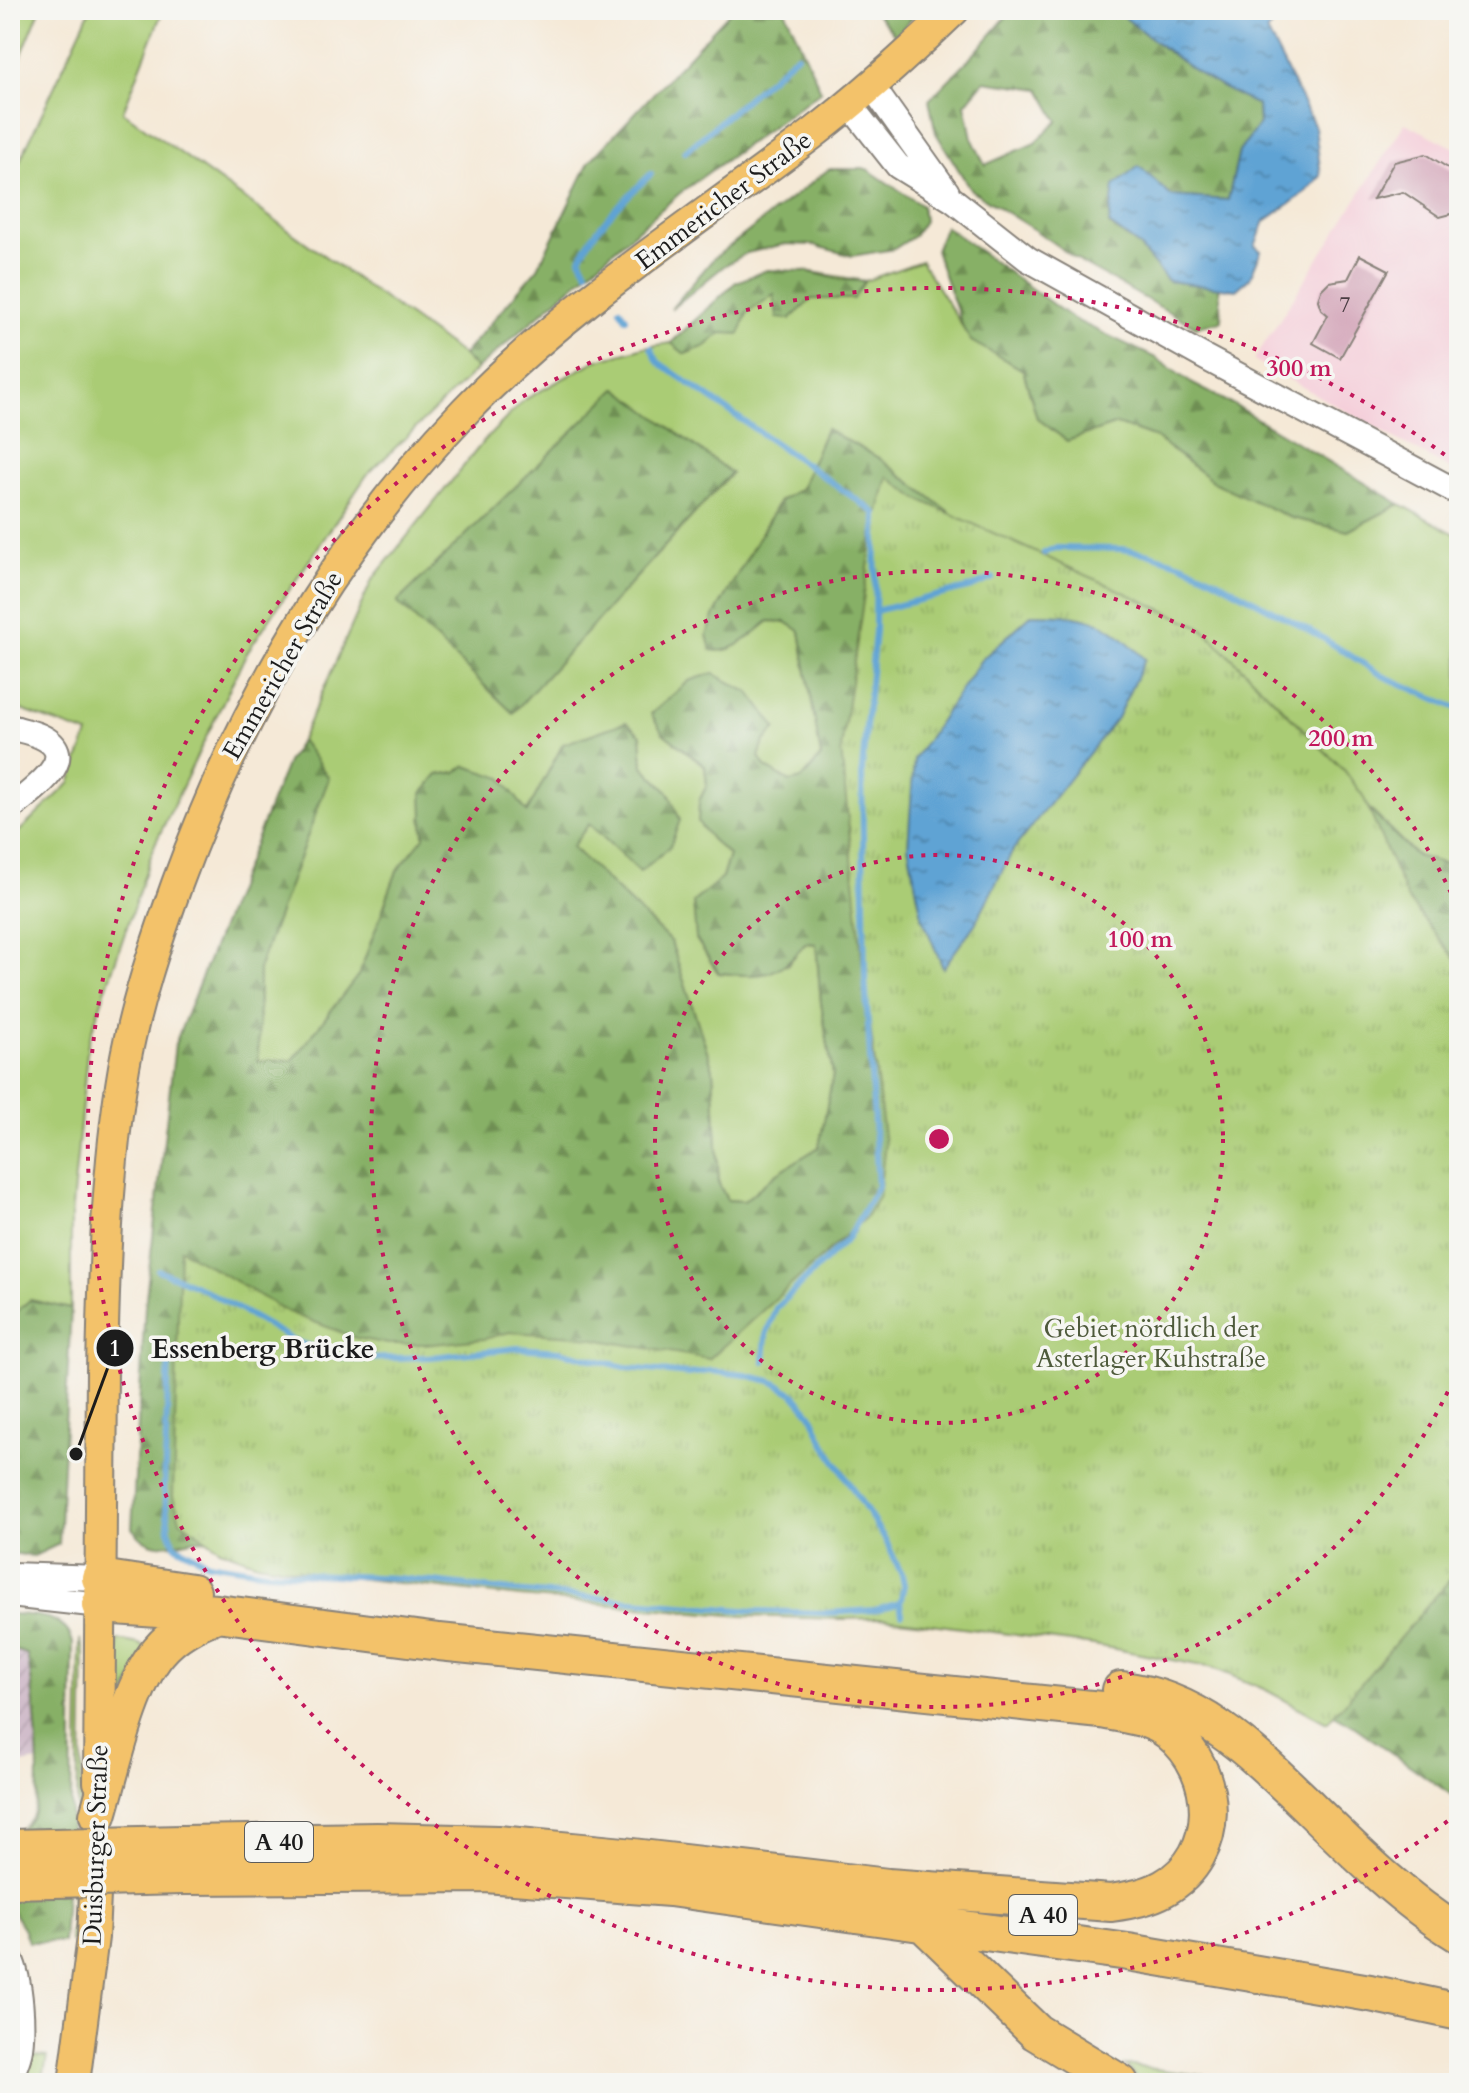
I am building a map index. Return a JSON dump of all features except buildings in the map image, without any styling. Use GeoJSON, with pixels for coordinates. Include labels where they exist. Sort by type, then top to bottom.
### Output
{"type":"FeatureCollection","features":[{"type":"Feature","properties":{"kind":"highway"},"geometry":{"type":"LineString","coordinates":[[100,1592],[147,1583],[222,1597],[674,1656],[947,1680],[1037,1681],[1132,1691],[1183,1707],[1223,1730],[1254,1754],[1410,1899],[1459,1934]]}},
{"type":"Feature","properties":{"kind":"highway"},"geometry":{"type":"LineString","coordinates":[[100,1592],[217,1613],[439,1642],[1101,1710],[1140,1718],[1169,1730],[1186,1747],[1199,1767],[1210,1806],[1202,1845],[1178,1879],[1143,1897],[1111,1903],[888,1887],[624,1856]]}},
{"type":"Feature","properties":{"kind":"highway"},"geometry":{"type":"LineString","coordinates":[[98,1815],[143,1674],[175,1635],[217,1613]]}},
{"type":"Feature","properties":{"kind":"highway","name":"A 40"},"geometry":{"type":"LineString","coordinates":[[10,1880],[377,1841],[498,1844],[624,1856],[1090,1921],[1366,1967],[1459,1986]]}},
{"type":"Feature","properties":{"kind":"highway","name":"A 40"},"geometry":{"type":"LineString","coordinates":[[10,1848],[183,1860],[485,1874],[670,1888],[922,1922],[1340,1988],[1459,2012]]}},
{"type":"Feature","properties":{"kind":"highway"},"geometry":{"type":"LineString","coordinates":[[922,1922],[1036,2032],[1120,2083]]}},
{"type":"Feature","properties":{"kind":"main road","name":"Emmericher Straße"},"geometry":{"type":"LineString","coordinates":[[100,1592],[104,1306],[109,1200],[125,1062],[154,949],[193,840],[223,767],[255,702],[330,577],[386,501],[467,409],[558,326],[860,95],[954,10]]}},
{"type":"Feature","properties":{"kind":"main road","name":"Duisburger Straße"},"geometry":{"type":"LineString","coordinates":[[74,2083],[93,1937],[98,1815],[100,1592]]}},
{"type":"Feature","properties":{"kind":"street"},"geometry":{"type":"LineString","coordinates":[[860,95],[953,200],[1028,259],[1459,493]]}},
{"type":"Feature","properties":{"kind":"street"},"geometry":{"type":"LineString","coordinates":[[10,727],[41,736],[53,744],[58,760],[55,771],[10,809]]}},
{"type":"Feature","properties":{"kind":"street"},"geometry":{"type":"LineString","coordinates":[[10,1575],[100,1592]]}},
{"type":"Feature","properties":{"kind":"street"},"geometry":{"type":"LineString","coordinates":[[10,1595],[100,1592]]}},
{"type":"Feature","properties":{"kind":"street"},"geometry":{"type":"LineString","coordinates":[[10,1958],[19,1997],[20,2053],[10,2079]]}},
{"type":"Feature","properties":{"kind":"shaded area"},"geometry":{"type":"Polygon","coordinates":[[[1405,123],[1459,150],[1459,474],[1254,360],[1405,123]]]}},
{"type":"Feature","properties":{"kind":"shaded area"},"geometry":{"type":"Polygon","coordinates":[[[10,1633],[41,1639],[49,1759],[10,1766],[10,1633]]]}},
{"type":"Feature","properties":{"kind":"green space"},"geometry":{"type":"Polygon","coordinates":[[[10,10],[40,10],[10,83],[10,10]]]}},
{"type":"Feature","properties":{"kind":"green space"},"geometry":{"type":"Polygon","coordinates":[[[90,10],[163,10],[123,112],[463,355],[477,369],[367,475],[246,654],[155,844],[88,1042],[71,1218],[71,1309],[30,1300],[10,1317],[10,840],[70,783],[88,734],[21,710],[10,676],[10,182],[90,10]]]}},
{"type":"Feature","properties":{"kind":"green space"},"geometry":{"type":"Polygon","coordinates":[[[732,10],[785,10],[821,91],[680,193],[477,369],[463,355],[538,268],[589,162],[732,10]]]}},
{"type":"Feature","properties":{"kind":"green space"},"geometry":{"type":"Polygon","coordinates":[[[873,10],[919,10],[896,36],[873,10]]]}},
{"type":"Feature","properties":{"kind":"green space"},"geometry":{"type":"Polygon","coordinates":[[[1012,10],[1071,10],[1069,17],[1118,12],[1202,75],[1258,105],[1259,124],[1239,152],[1228,200],[1171,196],[1139,167],[1109,225],[1139,246],[1168,281],[1219,287],[1222,321],[1196,327],[1083,264],[971,190],[936,133],[929,100],[1012,10]],[[984,81],[965,104],[972,138],[985,165],[1035,143],[1058,121],[1040,89],[984,81]]]}},
{"type":"Feature","properties":{"kind":"green space"},"geometry":{"type":"Polygon","coordinates":[[[829,169],[867,169],[922,206],[924,221],[914,236],[894,249],[852,256],[813,245],[785,244],[747,253],[724,266],[671,309],[713,259],[829,169]]]}},
{"type":"Feature","properties":{"kind":"green space"},"geometry":{"type":"Polygon","coordinates":[[[945,226],[1073,319],[1156,358],[1191,383],[1400,504],[1348,531],[1291,518],[1215,483],[1156,438],[1117,424],[1067,441],[1037,418],[1023,370],[971,341],[964,330],[935,250],[945,226]]]}},
{"type":"Feature","properties":{"kind":"green space"},"geometry":{"type":"Polygon","coordinates":[[[921,261],[971,340],[1023,370],[1037,418],[1067,441],[1117,424],[1156,438],[1215,483],[1348,531],[1400,504],[1459,536],[1459,868],[1417,856],[1316,756],[999,550],[826,429],[801,488],[779,501],[719,607],[707,635],[736,646],[769,621],[786,622],[800,631],[821,756],[802,779],[790,782],[765,767],[759,757],[764,742],[776,728],[663,733],[705,766],[707,785],[699,801],[711,839],[729,855],[696,939],[718,973],[744,975],[787,965],[806,943],[816,944],[821,1003],[833,1075],[819,1147],[776,1174],[744,1201],[727,1200],[719,1184],[713,1069],[671,942],[572,847],[589,823],[669,793],[643,766],[641,735],[563,744],[527,813],[514,797],[456,772],[438,775],[422,817],[425,837],[397,871],[360,974],[293,1060],[258,1061],[259,967],[328,778],[301,740],[372,580],[483,442],[524,400],[595,361],[671,343],[736,282],[806,271],[865,281],[921,261]],[[617,389],[398,602],[513,712],[731,474],[617,389]]]}},
{"type":"Feature","properties":{"kind":"green space"},"geometry":{"type":"Polygon","coordinates":[[[767,270],[806,271],[842,280],[865,281],[853,299],[812,299],[790,319],[777,318],[774,294],[747,313],[740,334],[721,333],[706,346],[685,354],[671,343],[736,282],[767,270]]]}},
{"type":"Feature","properties":{"kind":"green space"},"geometry":{"type":"Polygon","coordinates":[[[617,388],[731,473],[513,713],[397,602],[617,388]]]}},
{"type":"Feature","properties":{"kind":"green space","name":"Gebiet nördlich der Asterlager Kuhstraße"},"geometry":{"type":"Polygon","coordinates":[[[826,429],[879,458],[999,550],[1316,756],[1416,856],[1459,868],[1459,1800],[1352,1725],[1270,1679],[1156,1638],[507,1555],[197,1539],[161,1545],[146,1541],[132,1528],[145,1306],[175,1044],[287,762],[301,740],[329,778],[259,967],[258,1061],[293,1060],[359,974],[397,871],[424,837],[422,793],[438,775],[456,772],[466,766],[502,778],[527,812],[563,744],[626,722],[641,735],[643,766],[669,793],[680,820],[670,847],[640,872],[589,824],[572,847],[671,942],[713,1069],[719,1184],[727,1200],[744,1201],[776,1174],[819,1147],[833,1075],[821,1003],[816,944],[806,943],[786,963],[768,973],[719,973],[696,939],[693,902],[722,878],[729,855],[698,822],[699,801],[707,785],[705,766],[663,733],[651,714],[689,681],[713,673],[750,693],[776,728],[764,742],[759,757],[765,767],[790,782],[802,779],[821,757],[800,631],[786,622],[769,621],[742,642],[719,651],[711,650],[707,635],[715,614],[780,501],[801,488],[826,429]]]}},
{"type":"Feature","properties":{"kind":"green space","name":"Gebiet nördlich der Asterlager Kuhstraße"},"geometry":{"type":"Polygon","coordinates":[[[888,477],[918,499],[1201,627],[1344,770],[1363,796],[1408,900],[1459,963],[1459,1569],[1327,1723],[1266,1690],[1213,1668],[1094,1645],[884,1618],[743,1616],[520,1597],[321,1574],[257,1563],[220,1549],[180,1520],[173,1496],[180,1249],[288,1312],[356,1338],[388,1344],[433,1344],[484,1339],[510,1332],[577,1336],[709,1359],[867,1216],[879,1196],[885,1144],[841,749],[873,534],[888,477]]]}},
{"type":"Feature","properties":{"kind":"green space"},"geometry":{"type":"Polygon","coordinates":[[[30,1300],[71,1309],[59,1544],[34,1556],[10,1553],[10,1317],[30,1300]]]}},
{"type":"Feature","properties":{"kind":"green space"},"geometry":{"type":"Polygon","coordinates":[[[10,1614],[56,1621],[69,1633],[73,1643],[71,1815],[63,1942],[28,1942],[10,1907],[10,1840],[32,1817],[38,1786],[38,1763],[27,1654],[10,1649],[10,1614]]]}},
{"type":"Feature","properties":{"kind":"green space"},"geometry":{"type":"Polygon","coordinates":[[[80,1639],[84,1651],[81,1815],[75,1941],[70,1942],[77,1815],[80,1639]]]}},
{"type":"Feature","properties":{"kind":"green space"},"geometry":{"type":"Polygon","coordinates":[[[118,1640],[139,1644],[147,1649],[119,1708],[118,1640]]]}},
{"type":"Feature","properties":{"kind":"green space"},"geometry":{"type":"Polygon","coordinates":[[[33,2056],[47,2057],[42,2083],[21,2083],[33,2056]]]}},
{"type":"Feature","properties":{"kind":"green space"},"geometry":{"type":"Polygon","coordinates":[[[1125,2065],[1259,2083],[1141,2083],[1125,2065]]]}},
{"type":"Feature","properties":{"kind":"water"},"geometry":{"type":"Polygon","coordinates":[[[1285,10],[1267,31],[1315,127],[1321,176],[1305,193],[1265,221],[1255,246],[1261,251],[1250,278],[1236,290],[1168,281],[1139,246],[1109,224],[1114,186],[1139,166],[1171,196],[1228,200],[1239,152],[1259,124],[1258,105],[1185,64],[1118,12],[1285,10]]]}},
{"type":"Feature","properties":{"kind":"water"},"geometry":{"type":"Polygon","coordinates":[[[1032,614],[1068,615],[1094,621],[1118,634],[1145,659],[1117,718],[1013,850],[975,924],[943,968],[922,917],[908,846],[914,759],[981,660],[1032,614]]]}},
{"type":"Feature","properties":{"kind":"waterway"},"geometry":{"type":"LineString","coordinates":[[685,152],[797,55]]}},
{"type":"Feature","properties":{"kind":"waterway"},"geometry":{"type":"LineString","coordinates":[[587,271],[580,258],[594,234],[651,174]]}},
{"type":"Feature","properties":{"kind":"waterway"},"geometry":{"type":"LineString","coordinates":[[620,309],[626,318]]}},
{"type":"Feature","properties":{"kind":"waterway"},"geometry":{"type":"LineString","coordinates":[[651,348],[658,362],[876,513],[875,631],[862,769],[865,976],[878,1186],[847,1239],[776,1308],[766,1335],[764,1362]]}},
{"type":"Feature","properties":{"kind":"waterway"},"geometry":{"type":"LineString","coordinates":[[1044,553],[1055,548],[1122,549],[1182,564],[1321,637],[1383,676],[1459,709]]}},
{"type":"Feature","properties":{"kind":"waterway"},"geometry":{"type":"LineString","coordinates":[[875,611],[972,587],[993,578]]}},
{"type":"Feature","properties":{"kind":"waterway"},"geometry":{"type":"LineString","coordinates":[[158,1270],[201,1288],[295,1341],[333,1355],[355,1359],[431,1357],[518,1348],[559,1351],[629,1368],[688,1374],[710,1371],[771,1381],[793,1393],[811,1414],[825,1445],[886,1541],[902,1575],[902,1614]]}},
{"type":"Feature","properties":{"kind":"waterway"},"geometry":{"type":"LineString","coordinates":[[169,1357],[164,1489],[169,1530],[175,1545],[208,1563],[267,1572],[398,1578],[512,1591],[754,1611],[825,1613],[875,1610],[900,1603]]}},
{"type":"Feature","properties":{"kind":"place","name":"Essenberg Brücke"},"geometry":{"type":"Point","coordinates":[76,1454]}}]}
